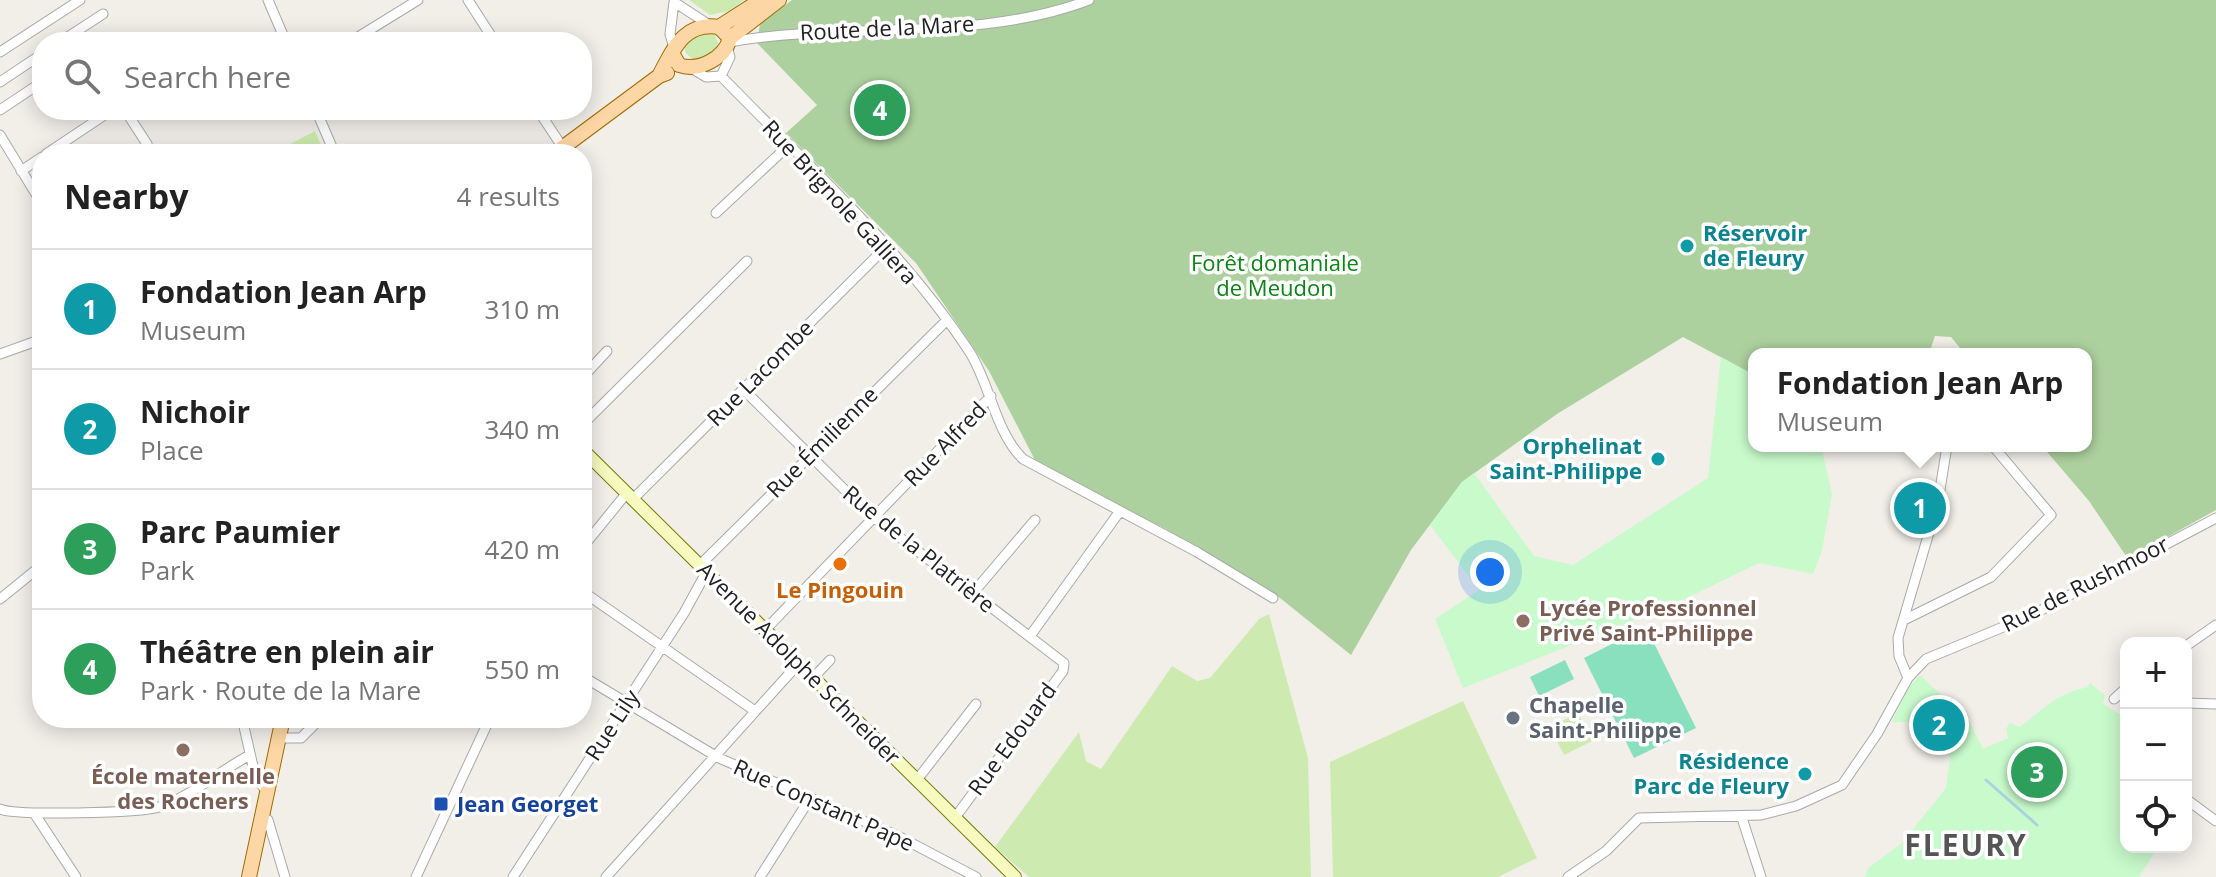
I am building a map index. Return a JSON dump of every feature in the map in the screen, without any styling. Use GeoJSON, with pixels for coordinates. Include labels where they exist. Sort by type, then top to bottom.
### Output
{"type":"FeatureCollection","features":[{"type":"Feature","properties":{"kind":"main road"},"geometry":{"type":"LineString","coordinates":[[567,144],[659,76],[712,61],[724,36],[761,0]]}},
{"type":"Feature","properties":{"kind":"main road"},"geometry":{"type":"LineString","coordinates":[[659,76],[685,33],[724,36],[779,0]]}},
{"type":"Feature","properties":{"kind":"main road"},"geometry":{"type":"LineString","coordinates":[[673,51],[676,62],[687,68]]}},
{"type":"Feature","properties":{"kind":"main road"},"geometry":{"type":"LineString","coordinates":[[283,728],[283,738]]}},
{"type":"Feature","properties":{"kind":"main road"},"geometry":{"type":"LineString","coordinates":[[249,877],[287,728]]}},
{"type":"Feature","properties":{"kind":"street"},"geometry":{"type":"LineString","coordinates":[[0,52],[80,0]]}},
{"type":"Feature","properties":{"kind":"street"},"geometry":{"type":"LineString","coordinates":[[268,0],[282,32]]}},
{"type":"Feature","properties":{"kind":"street"},"geometry":{"type":"LineString","coordinates":[[366,32],[418,0]]}},
{"type":"Feature","properties":{"kind":"street"},"geometry":{"type":"LineString","coordinates":[[468,0],[489,32]]}},
{"type":"Feature","properties":{"kind":"street","name":"Route de la Mare"},"geometry":{"type":"LineString","coordinates":[[724,36],[982,23],[1061,11],[1089,0]]}},
{"type":"Feature","properties":{"kind":"street"},"geometry":{"type":"LineString","coordinates":[[673,51],[670,34],[674,1],[724,36],[730,57],[721,76],[706,77],[687,68]]}},
{"type":"Feature","properties":{"kind":"street"},"geometry":{"type":"LineString","coordinates":[[75,32],[103,14]]}},
{"type":"Feature","properties":{"kind":"street"},"geometry":{"type":"LineString","coordinates":[[0,82],[32,61]]}},
{"type":"Feature","properties":{"kind":"street","name":"Rue Brignole Galliera"},"geometry":{"type":"LineString","coordinates":[[721,76],[887,246],[969,351],[1023,459],[1273,598]]}},
{"type":"Feature","properties":{"kind":"street"},"geometry":{"type":"LineString","coordinates":[[0,110],[32,89]]}},
{"type":"Feature","properties":{"kind":"street"},"geometry":{"type":"LineString","coordinates":[[61,144],[97,120]]}},
{"type":"Feature","properties":{"kind":"street"},"geometry":{"type":"LineString","coordinates":[[132,120],[146,144]]}},
{"type":"Feature","properties":{"kind":"street"},"geometry":{"type":"LineString","coordinates":[[320,120],[331,144]]}},
{"type":"Feature","properties":{"kind":"street"},"geometry":{"type":"LineString","coordinates":[[543,120],[555,144]]}},
{"type":"Feature","properties":{"kind":"street"},"geometry":{"type":"LineString","coordinates":[[0,135],[32,188]]}},
{"type":"Feature","properties":{"kind":"street"},"geometry":{"type":"LineString","coordinates":[[716,213],[788,146]]}},
{"type":"Feature","properties":{"kind":"street"},"geometry":{"type":"LineString","coordinates":[[21,171],[32,163]]}},
{"type":"Feature","properties":{"kind":"street","name":"Rue Lacombe"},"geometry":{"type":"LineString","coordinates":[[592,537],[629,497],[744,390],[887,246]]}},
{"type":"Feature","properties":{"kind":"street"},"geometry":{"type":"LineString","coordinates":[[592,415],[747,261]]}},
{"type":"Feature","properties":{"kind":"street","name":"Rue Émilienne"},"geometry":{"type":"LineString","coordinates":[[704,568],[809,454],[945,322]]}},
{"type":"Feature","properties":{"kind":"street"},"geometry":{"type":"LineString","coordinates":[[0,354],[32,343]]}},
{"type":"Feature","properties":{"kind":"street"},"geometry":{"type":"LineString","coordinates":[[592,367],[607,351]]}},
{"type":"Feature","properties":{"kind":"street","name":"Rue de la Platrière"},"geometry":{"type":"LineString","coordinates":[[744,390],[873,518],[1030,636]]}},
{"type":"Feature","properties":{"kind":"street","name":"Rue Alfred"},"geometry":{"type":"LineString","coordinates":[[765,630],[991,396]]}},
{"type":"Feature","properties":{"kind":"street"},"geometry":{"type":"LineString","coordinates":[[1908,678],[1899,656],[1898,638],[1938,502],[1946,452]]}},
{"type":"Feature","properties":{"kind":"street"},"geometry":{"type":"LineString","coordinates":[[1904,620],[1991,577],[2051,515],[1998,452]]}},
{"type":"Feature","properties":{"kind":"street","name":"Avenue Adolphe Schneider"},"geometry":{"type":"LineString","coordinates":[[592,459],[1015,877]]}},
{"type":"Feature","properties":{"kind":"street"},"geometry":{"type":"LineString","coordinates":[[1030,636],[1120,511]]}},
{"type":"Feature","properties":{"kind":"street","name":"Rue de Rushmoor"},"geometry":{"type":"LineString","coordinates":[[1568,877],[1606,851],[1639,818],[1742,818],[1796,806],[1842,785],[1877,734],[1908,678],[1926,659],[2032,615],[2216,518]]}},
{"type":"Feature","properties":{"kind":"street"},"geometry":{"type":"LineString","coordinates":[[973,593],[1035,520]]}},
{"type":"Feature","properties":{"kind":"street","name":"Rue Lily"},"geometry":{"type":"LineString","coordinates":[[513,877],[662,647],[704,568]]}},
{"type":"Feature","properties":{"kind":"street"},"geometry":{"type":"LineString","coordinates":[[0,599],[32,573]]}},
{"type":"Feature","properties":{"kind":"street"},"geometry":{"type":"LineString","coordinates":[[592,598],[755,711]]}},
{"type":"Feature","properties":{"kind":"street"},"geometry":{"type":"LineString","coordinates":[[2192,642],[2216,625]]}},
{"type":"Feature","properties":{"kind":"street","name":"Rue Edouard"},"geometry":{"type":"LineString","coordinates":[[954,819],[1065,666],[1030,636]]}},
{"type":"Feature","properties":{"kind":"street"},"geometry":{"type":"LineString","coordinates":[[813,678],[830,660]]}},
{"type":"Feature","properties":{"kind":"street"},"geometry":{"type":"LineString","coordinates":[[606,877],[799,663]]}},
{"type":"Feature","properties":{"kind":"street","name":"Rue Constant Pape"},"geometry":{"type":"LineString","coordinates":[[592,682],[714,755],[809,800],[875,825],[976,877]]}},
{"type":"Feature","properties":{"kind":"street"},"geometry":{"type":"LineString","coordinates":[[2192,703],[2216,704]]}},
{"type":"Feature","properties":{"kind":"street"},"geometry":{"type":"LineString","coordinates":[[916,781],[976,704]]}},
{"type":"Feature","properties":{"kind":"street"},"geometry":{"type":"LineString","coordinates":[[244,728],[255,775],[263,787],[271,785]]}},
{"type":"Feature","properties":{"kind":"street"},"geometry":{"type":"LineString","coordinates":[[283,738],[301,738],[311,728]]}},
{"type":"Feature","properties":{"kind":"street"},"geometry":{"type":"LineString","coordinates":[[416,877],[485,728]]}},
{"type":"Feature","properties":{"kind":"street"},"geometry":{"type":"LineString","coordinates":[[0,809],[34,813],[159,807],[250,755]]}},
{"type":"Feature","properties":{"kind":"street"},"geometry":{"type":"LineString","coordinates":[[760,877],[809,800]]}},
{"type":"Feature","properties":{"kind":"street"},"geometry":{"type":"LineString","coordinates":[[2192,803],[2216,821]]}},
{"type":"Feature","properties":{"kind":"street"},"geometry":{"type":"LineString","coordinates":[[34,813],[76,877]]}},
{"type":"Feature","properties":{"kind":"street"},"geometry":{"type":"LineString","coordinates":[[264,818],[285,877]]}},
{"type":"Feature","properties":{"kind":"street"},"geometry":{"type":"LineString","coordinates":[[1742,818],[1761,877]]}},
{"type":"Feature","properties":{"kind":"green space"},"geometry":{"type":"Polygon","coordinates":[[[689,0],[744,0],[729,11],[710,15],[689,0]]]}},
{"type":"Feature","properties":{"kind":"green space","name":"Forêt domaniale de Meudon"},"geometry":{"type":"Polygon","coordinates":[[[792,0],[2216,0],[2216,510],[2128,559],[2089,501],[2047,452],[2092,452],[2092,348],[1960,348],[1951,337],[1935,336],[1931,348],[1748,348],[1748,372],[1683,337],[1557,414],[1462,482],[1411,550],[1351,655],[1275,594],[1166,529],[1037,464],[989,371],[916,263],[786,133],[817,105],[757,43],[760,24],[792,0]]]}},
{"type":"Feature","properties":{"kind":"green space"},"geometry":{"type":"Polygon","coordinates":[[[701,33],[714,33],[719,45],[710,55],[692,59],[685,52],[685,45],[701,33]]]}},
{"type":"Feature","properties":{"kind":"green space"},"geometry":{"type":"Polygon","coordinates":[[[880,89],[894,95],[900,109],[894,123],[880,129],[866,123],[860,109],[866,95],[880,89]]]}},
{"type":"Feature","properties":{"kind":"green space"},"geometry":{"type":"Polygon","coordinates":[[[315,131],[321,144],[290,144],[315,131]]]}},
{"type":"Feature","properties":{"kind":"green space"},"geometry":{"type":"Polygon","coordinates":[[[1721,357],[1748,372],[1748,452],[1822,452],[1832,494],[1822,551],[1813,574],[1759,563],[1670,606],[1463,688],[1435,619],[1479,590],[1430,525],[1462,482],[1474,473],[1534,556],[1573,565],[1708,478],[1721,357]]]}},
{"type":"Feature","properties":{"kind":"green space"},"geometry":{"type":"Polygon","coordinates":[[[1269,614],[1308,758],[1311,877],[1029,877],[995,847],[1079,732],[1086,761],[1101,769],[1172,666],[1197,681],[1210,678],[1259,619],[1269,614]]]}},
{"type":"Feature","properties":{"kind":"green space"},"geometry":{"type":"Polygon","coordinates":[[[1646,627],[1696,728],[1634,758],[1584,658],[1646,627]]]}},
{"type":"Feature","properties":{"kind":"green space"},"geometry":{"type":"Polygon","coordinates":[[[1565,660],[1574,679],[1539,696],[1530,677],[1565,660]]]}},
{"type":"Feature","properties":{"kind":"green space"},"geometry":{"type":"Polygon","coordinates":[[[1920,675],[1969,721],[1983,749],[2008,738],[2006,729],[2010,723],[2020,727],[2051,702],[2088,687],[2090,683],[2105,695],[2103,704],[2120,714],[2120,853],[2154,853],[2139,877],[1865,877],[1868,868],[1901,844],[1946,788],[1950,758],[1944,733],[1908,722],[1892,722],[1906,691],[1920,675]]]}},
{"type":"Feature","properties":{"kind":"green space"},"geometry":{"type":"Polygon","coordinates":[[[1463,701],[1537,858],[1498,877],[1333,877],[1330,762],[1463,701]]]}},
{"type":"Feature","properties":{"kind":"green space"},"geometry":{"type":"Polygon","coordinates":[[[1578,713],[1592,741],[1564,755],[1550,727],[1578,713]]]}},
{"type":"Feature","properties":{"kind":"waterway"},"geometry":{"type":"LineString","coordinates":[[1986,780],[2037,825]]}},
{"type":"Feature","properties":{"kind":"place","name":"Théâtre en plein air"},"geometry":{"type":"Point","coordinates":[880,110]}},
{"type":"Feature","properties":{"kind":"place","name":"Réservoir de Fleury"},"geometry":{"type":"Point","coordinates":[1687,246]}},
{"type":"Feature","properties":{"kind":"place","name":"Orphelinat Saint-Philippe"},"geometry":{"type":"Point","coordinates":[1658,459]}},
{"type":"Feature","properties":{"kind":"place","name":"Fondation Jean Arp"},"geometry":{"type":"Point","coordinates":[1920,508]}},
{"type":"Feature","properties":{"kind":"place","name":"Le Pingouin"},"geometry":{"type":"Point","coordinates":[840,564]}},
{"type":"Feature","properties":{"kind":"place","name":"Lycée Professionnel Privé Saint-Philippe"},"geometry":{"type":"Point","coordinates":[1523,621]}},
{"type":"Feature","properties":{"kind":"place","name":"Chapelle Saint-Philippe"},"geometry":{"type":"Point","coordinates":[1513,718]}},
{"type":"Feature","properties":{"kind":"place","name":"Nichoir"},"geometry":{"type":"Point","coordinates":[1939,725]}},
{"type":"Feature","properties":{"kind":"place","name":"École maternelle des Rochers"},"geometry":{"type":"Point","coordinates":[183,750]}},
{"type":"Feature","properties":{"kind":"place","name":"Parc Paumier"},"geometry":{"type":"Point","coordinates":[2037,772]}},
{"type":"Feature","properties":{"kind":"place","name":"Résidence Parc de Fleury"},"geometry":{"type":"Point","coordinates":[1805,774]}},
{"type":"Feature","properties":{"kind":"place","name":"Jean Georget"},"geometry":{"type":"Point","coordinates":[441,804]}},
{"type":"Feature","properties":{"kind":"district","name":"FLEURY"},"geometry":{"type":"Point","coordinates":[1966,846]}}]}
